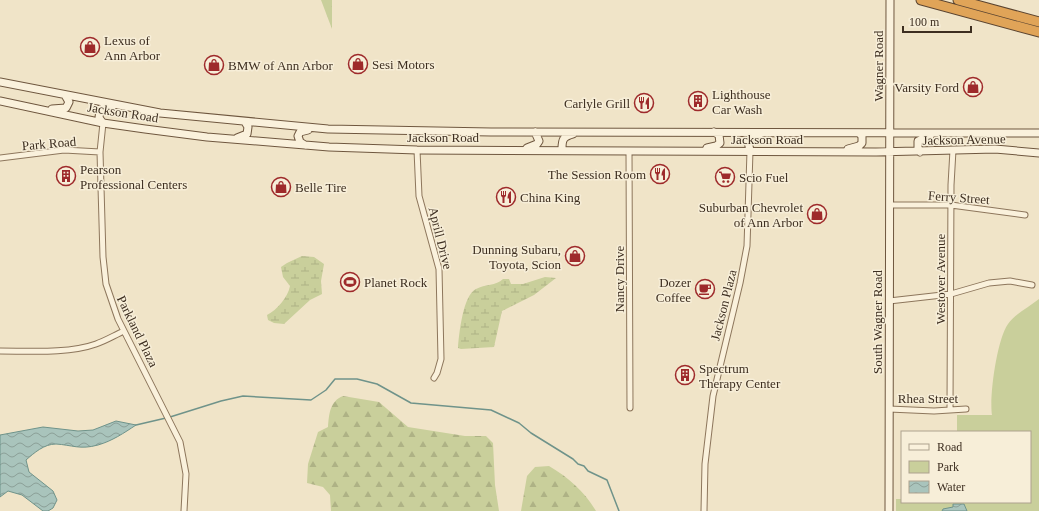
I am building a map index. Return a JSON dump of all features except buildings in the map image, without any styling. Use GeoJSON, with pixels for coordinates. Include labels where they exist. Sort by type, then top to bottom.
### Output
{"type":"FeatureCollection","features":[{"type":"Feature","properties":{"kind":"highway"},"geometry":{"type":"LineString","coordinates":[[921,0],[1039,32]]}},
{"type":"Feature","properties":{"kind":"highway"},"geometry":{"type":"LineString","coordinates":[[958,0],[1039,22]]}},
{"type":"Feature","properties":{"kind":"highway"},"geometry":{"type":"LineString","coordinates":[[1009,24],[1039,36]]}},
{"type":"Feature","properties":{"kind":"main road","name":"Wagner Road"},"geometry":{"type":"LineString","coordinates":[[890,2],[890,133]]}},
{"type":"Feature","properties":{"kind":"main road","name":"Jackson Road"},"geometry":{"type":"LineString","coordinates":[[0,82],[160,113],[328,129],[535,132],[890,133]]}},
{"type":"Feature","properties":{"kind":"main road"},"geometry":{"type":"LineString","coordinates":[[36,109],[66,108],[69,102],[65,95]]}},
{"type":"Feature","properties":{"kind":"main road","name":"Jackson Road"},"geometry":{"type":"LineString","coordinates":[[0,101],[103,123],[233,139],[306,146],[417,150],[890,152]]}},
{"type":"Feature","properties":{"kind":"main road"},"geometry":{"type":"LineString","coordinates":[[103,123],[99,118],[100,109],[103,107],[124,106]]}},
{"type":"Feature","properties":{"kind":"main road"},"geometry":{"type":"LineString","coordinates":[[233,139],[247,134],[248,127],[245,122]]}},
{"type":"Feature","properties":{"kind":"main road"},"geometry":{"type":"LineString","coordinates":[[306,146],[298,139],[300,132],[328,129]]}},
{"type":"Feature","properties":{"kind":"main road"},"geometry":{"type":"LineString","coordinates":[[517,150],[537,144],[539,137],[535,132]]}},
{"type":"Feature","properties":{"kind":"main road"},"geometry":{"type":"LineString","coordinates":[[562,150],[562,140],[564,137],[583,132]]}},
{"type":"Feature","properties":{"kind":"main road"},"geometry":{"type":"LineString","coordinates":[[695,151],[719,145],[721,138],[714,132]]}},
{"type":"Feature","properties":{"kind":"main road"},"geometry":{"type":"LineString","coordinates":[[750,151],[748,145],[752,137],[772,132]]}},
{"type":"Feature","properties":{"kind":"main road"},"geometry":{"type":"LineString","coordinates":[[832,152],[859,146],[862,140],[859,133]]}},
{"type":"Feature","properties":{"kind":"main road","name":"Jackson Avenue"},"geometry":{"type":"LineString","coordinates":[[890,133],[1039,133]]}},
{"type":"Feature","properties":{"kind":"main road","name":"South Wagner Road"},"geometry":{"type":"LineString","coordinates":[[889,511],[890,133]]}},
{"type":"Feature","properties":{"kind":"main road"},"geometry":{"type":"LineString","coordinates":[[920,152],[918,144],[921,138],[942,134]]}},
{"type":"Feature","properties":{"kind":"main road","name":"Jackson Avenue"},"geometry":{"type":"LineString","coordinates":[[890,152],[1004,149],[1039,153]]}},
{"type":"Feature","properties":{"kind":"street","name":"Parkland Plaza"},"geometry":{"type":"LineString","coordinates":[[103,123],[100,152],[104,273],[110,300],[180,442],[185,467],[184,511]]}},
{"type":"Feature","properties":{"kind":"street","name":"Park Road"},"geometry":{"type":"LineString","coordinates":[[0,158],[64,150],[100,152]]}},
{"type":"Feature","properties":{"kind":"street","name":"Aprill Drive"},"geometry":{"type":"LineString","coordinates":[[417,150],[419,196],[439,269],[441,359],[434,378]]}},
{"type":"Feature","properties":{"kind":"street","name":"Nancy Drive"},"geometry":{"type":"LineString","coordinates":[[629,150],[630,408]]}},
{"type":"Feature","properties":{"kind":"street","name":"Westover Avenue"},"geometry":{"type":"LineString","coordinates":[[950,409],[951,205],[953,150]]}},
{"type":"Feature","properties":{"kind":"street","name":"Jackson Plaza"},"geometry":{"type":"LineString","coordinates":[[704,511],[705,464],[713,396],[740,283],[747,246],[750,151]]}},
{"type":"Feature","properties":{"kind":"street","name":"Ferry Street"},"geometry":{"type":"LineString","coordinates":[[890,205],[951,205],[1025,215]]}},
{"type":"Feature","properties":{"kind":"street"},"geometry":{"type":"LineString","coordinates":[[889,301],[951,294],[988,283],[1010,281],[1032,285]]}},
{"type":"Feature","properties":{"kind":"street"},"geometry":{"type":"LineString","coordinates":[[0,351],[71,349],[86,347],[97,344],[124,331]]}},
{"type":"Feature","properties":{"kind":"street","name":"Rhea Street"},"geometry":{"type":"LineString","coordinates":[[889,409],[934,411],[966,409]]}},
{"type":"Feature","properties":{"kind":"green space"},"geometry":{"type":"Polygon","coordinates":[[[321,0],[332,0],[332,29],[321,0]]]}},
{"type":"Feature","properties":{"kind":"green space"},"geometry":{"type":"Polygon","coordinates":[[[302,256],[314,257],[324,264],[321,281],[322,294],[310,300],[284,324],[274,323],[268,320],[267,315],[282,303],[290,286],[283,277],[281,267],[302,256]]]}},
{"type":"Feature","properties":{"kind":"green space"},"geometry":{"type":"Polygon","coordinates":[[[545,277],[556,278],[534,295],[502,311],[494,347],[458,348],[462,316],[468,299],[476,289],[497,283],[503,279],[509,279],[511,284],[523,284],[545,277]]]}},
{"type":"Feature","properties":{"kind":"green space"},"geometry":{"type":"Polygon","coordinates":[[[1039,299],[1039,511],[896,511],[896,499],[901,499],[901,503],[1031,503],[1031,431],[957,431],[957,415],[992,415],[991,407],[993,382],[1000,342],[1008,324],[1022,311],[1039,299]]]}},
{"type":"Feature","properties":{"kind":"green space"},"geometry":{"type":"Polygon","coordinates":[[[343,396],[379,402],[408,427],[465,436],[486,436],[493,443],[495,485],[499,511],[331,511],[330,495],[323,487],[307,483],[308,464],[318,432],[328,427],[331,408],[335,401],[343,396]]]}},
{"type":"Feature","properties":{"kind":"green space"},"geometry":{"type":"Polygon","coordinates":[[[549,466],[576,486],[596,511],[521,511],[527,476],[535,467],[549,466]]]}},
{"type":"Feature","properties":{"kind":"water"},"geometry":{"type":"Polygon","coordinates":[[[116,421],[136,425],[113,439],[98,445],[81,447],[52,444],[40,449],[26,460],[29,472],[53,491],[57,500],[53,508],[48,511],[43,511],[22,495],[8,491],[0,497],[0,435],[43,427],[78,431],[93,430],[116,421]]]}},
{"type":"Feature","properties":{"kind":"water"},"geometry":{"type":"Polygon","coordinates":[[[953,504],[964,504],[967,511],[942,511],[943,509],[953,507],[953,504]]]}},
{"type":"Feature","properties":{"kind":"waterway"},"geometry":{"type":"LineString","coordinates":[[170,417],[221,401],[243,396],[311,400],[326,390],[335,379],[357,379],[377,384],[411,403],[491,410],[519,423],[531,433],[573,459],[578,464],[584,466],[588,471],[607,480],[619,511]]}},
{"type":"Feature","properties":{"kind":"waterway"},"geometry":{"type":"LineString","coordinates":[[136,425],[166,418]]}},
{"type":"Feature","properties":{"kind":"place","name":"Lexus of Ann Arbor"},"geometry":{"type":"Point","coordinates":[90,47]}},
{"type":"Feature","properties":{"kind":"place","name":"Sesi Motors"},"geometry":{"type":"Point","coordinates":[358,64]}},
{"type":"Feature","properties":{"kind":"place","name":"BMW of Ann Arbor"},"geometry":{"type":"Point","coordinates":[214,65]}},
{"type":"Feature","properties":{"kind":"place","name":"Varsity Ford"},"geometry":{"type":"Point","coordinates":[973,87]}},
{"type":"Feature","properties":{"kind":"place","name":"Lighthouse Car Wash"},"geometry":{"type":"Point","coordinates":[698,101]}},
{"type":"Feature","properties":{"kind":"place","name":"Carlyle Grill"},"geometry":{"type":"Point","coordinates":[644,103]}},
{"type":"Feature","properties":{"kind":"place","name":"The Session Room"},"geometry":{"type":"Point","coordinates":[660,174]}},
{"type":"Feature","properties":{"kind":"place","name":"Pearson Professional Centers"},"geometry":{"type":"Point","coordinates":[66,176]}},
{"type":"Feature","properties":{"kind":"place","name":"Scio Fuel"},"geometry":{"type":"Point","coordinates":[725,177]}},
{"type":"Feature","properties":{"kind":"place","name":"Belle Tire"},"geometry":{"type":"Point","coordinates":[281,187]}},
{"type":"Feature","properties":{"kind":"place","name":"China King"},"geometry":{"type":"Point","coordinates":[506,197]}},
{"type":"Feature","properties":{"kind":"place","name":"Suburban Chevrolet of Ann Arbor"},"geometry":{"type":"Point","coordinates":[817,214]}},
{"type":"Feature","properties":{"kind":"place","name":"Dunning Subaru, Toyota, Scion"},"geometry":{"type":"Point","coordinates":[575,256]}},
{"type":"Feature","properties":{"kind":"place","name":"Planet Rock"},"geometry":{"type":"Point","coordinates":[350,282]}},
{"type":"Feature","properties":{"kind":"place","name":"Dozer Coffee"},"geometry":{"type":"Point","coordinates":[705,289]}},
{"type":"Feature","properties":{"kind":"place","name":"Spectrum Therapy Center"},"geometry":{"type":"Point","coordinates":[685,375]}}]}
